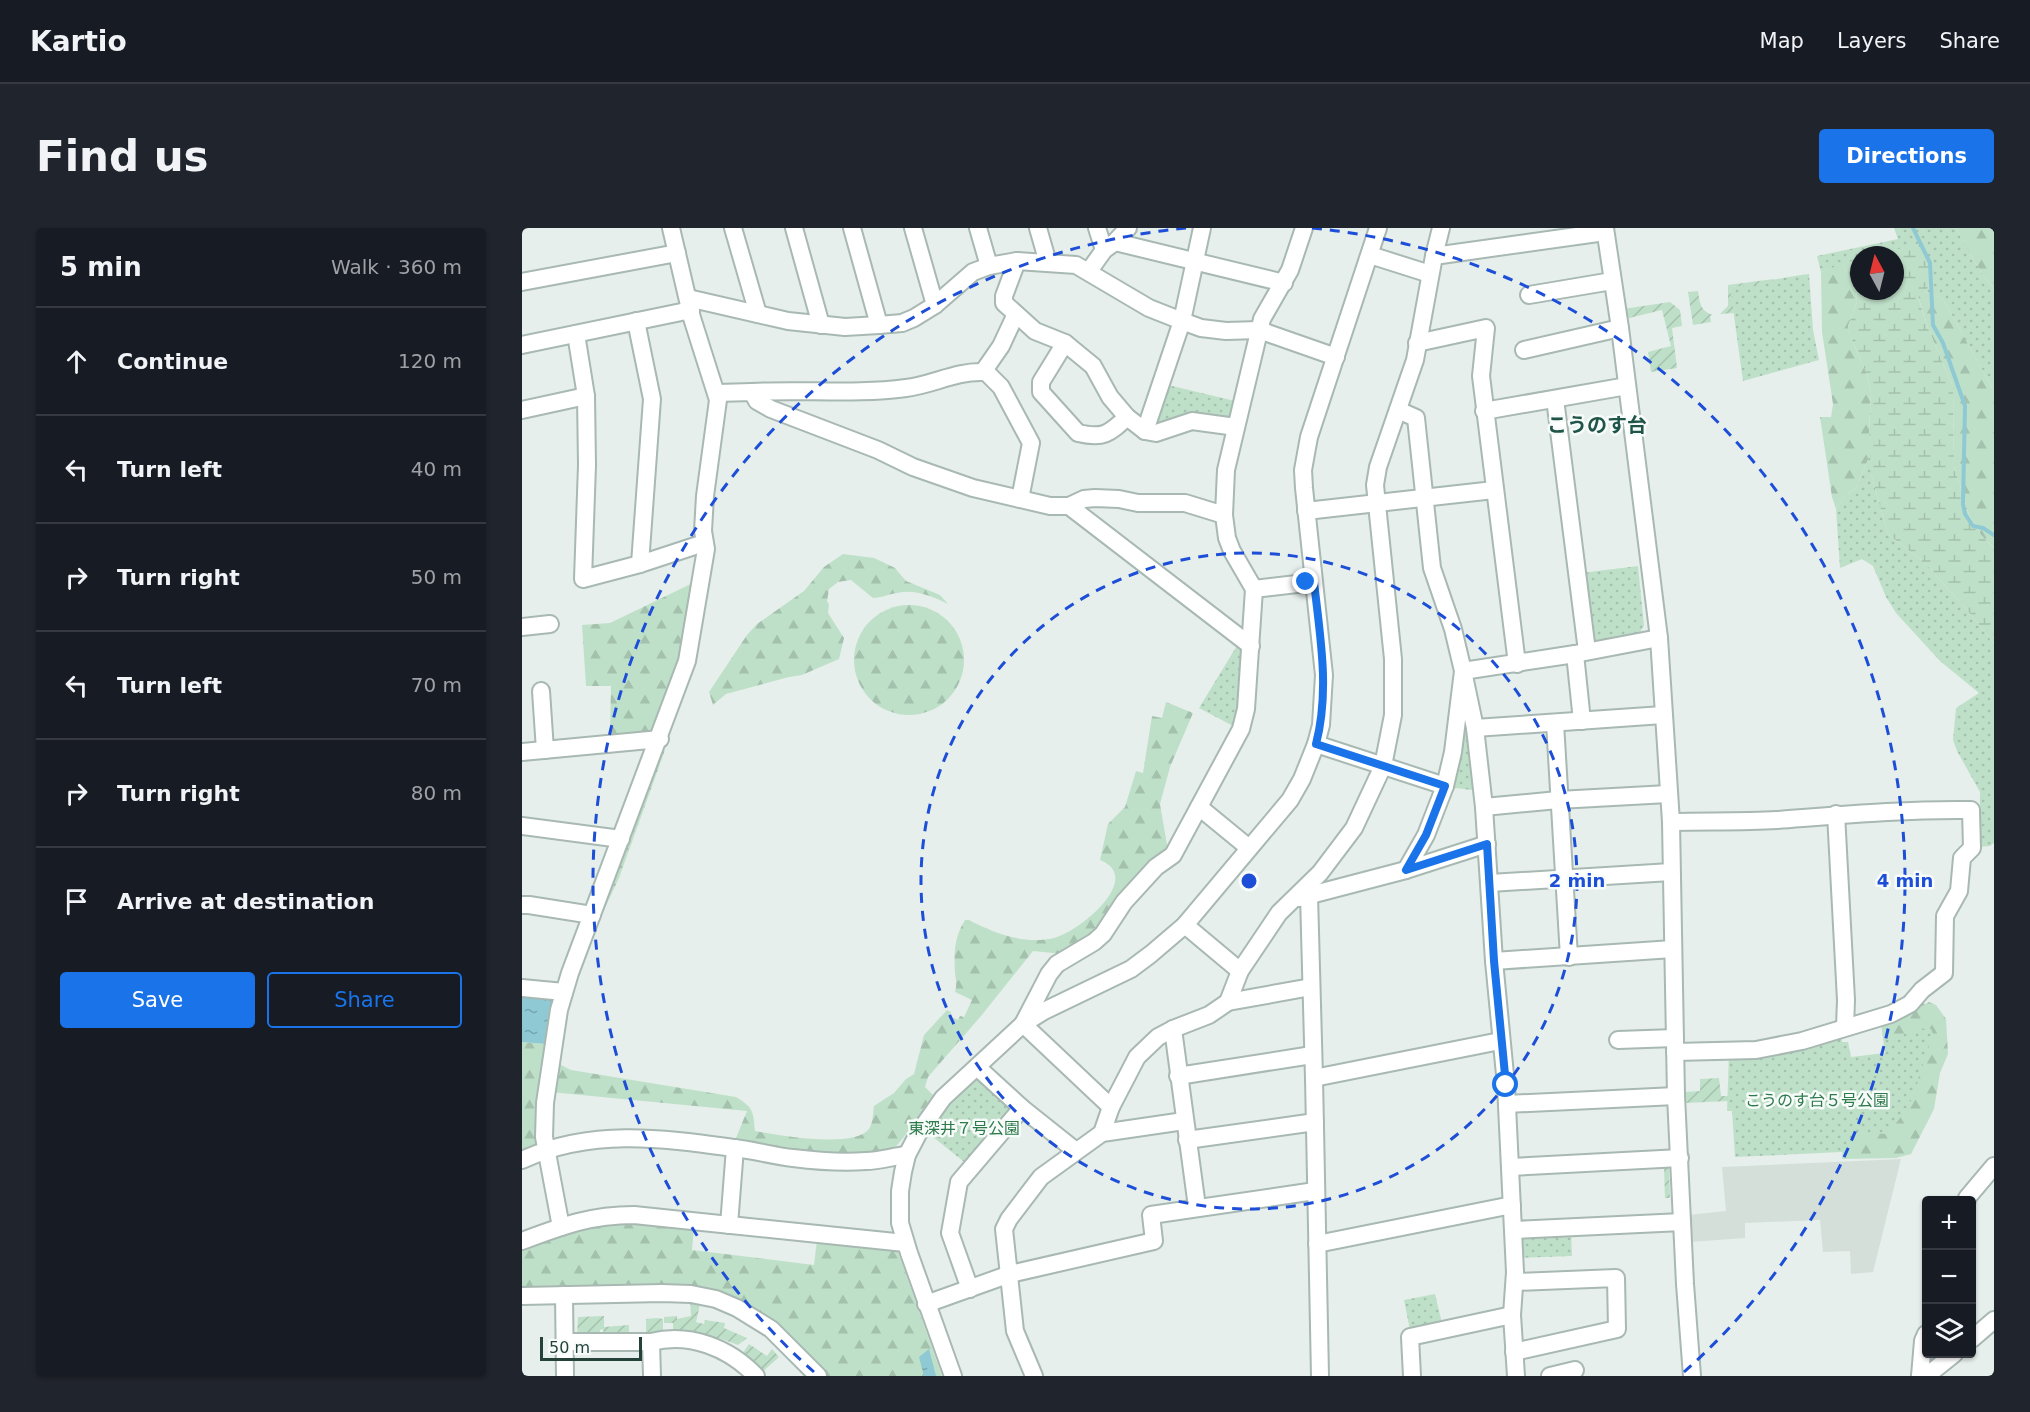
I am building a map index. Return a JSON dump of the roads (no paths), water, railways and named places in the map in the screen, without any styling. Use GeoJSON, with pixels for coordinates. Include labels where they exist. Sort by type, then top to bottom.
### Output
{"type":"FeatureCollection","features":[{"type":"Feature","properties":{"kind":"street"},"geometry":{"type":"LineString","coordinates":[[561,1227],[544,1137],[547,1086],[564,992],[660,739],[687,661],[706,549],[703,531],[705,496],[718,400],[689,304],[671,228]]}},
{"type":"Feature","properties":{"kind":"street"},"geometry":{"type":"LineString","coordinates":[[733,228],[758,314]]}},
{"type":"Feature","properties":{"kind":"street"},"geometry":{"type":"LineString","coordinates":[[794,228],[821,326]]}},
{"type":"Feature","properties":{"kind":"street"},"geometry":{"type":"LineString","coordinates":[[852,228],[879,325]]}},
{"type":"Feature","properties":{"kind":"street"},"geometry":{"type":"LineString","coordinates":[[913,228],[935,305]]}},
{"type":"Feature","properties":{"kind":"street"},"geometry":{"type":"LineString","coordinates":[[978,228],[989,266]]}},
{"type":"Feature","properties":{"kind":"street"},"geometry":{"type":"LineString","coordinates":[[1038,228],[1048,263]]}},
{"type":"Feature","properties":{"kind":"street"},"geometry":{"type":"LineString","coordinates":[[1097,228],[1109,246],[1195,261],[1284,283]]}},
{"type":"Feature","properties":{"kind":"street"},"geometry":{"type":"LineString","coordinates":[[1089,272],[1109,246],[1128,228]]}},
{"type":"Feature","properties":{"kind":"street"},"geometry":{"type":"LineString","coordinates":[[1145,431],[1182,321],[1202,228]]}},
{"type":"Feature","properties":{"kind":"street"},"geometry":{"type":"LineString","coordinates":[[1023,1023],[1049,974],[1057,964],[1103,934],[1124,902],[1156,867],[1173,855],[1241,729],[1246,709],[1254,589],[1227,538],[1224,515],[1226,470],[1258,330],[1290,270],[1304,228]]}},
{"type":"Feature","properties":{"kind":"street"},"geometry":{"type":"LineString","coordinates":[[952,1376],[900,1223],[900,1191],[907,1155],[930,1114],[943,1098],[1023,1023],[1131,969],[1185,925],[1290,800],[1302,779],[1316,744],[1321,725],[1324,675],[1303,470],[1309,437],[1378,228]]}},
{"type":"Feature","properties":{"kind":"street"},"geometry":{"type":"LineString","coordinates":[[1228,1002],[1240,971],[1279,913],[1302,897],[1354,828],[1383,766],[1393,715],[1393,659],[1375,485],[1378,467],[1415,360],[1430,274],[1441,228]]}},
{"type":"Feature","properties":{"kind":"street"},"geometry":{"type":"LineString","coordinates":[[1434,256],[1605,230],[1620,328],[1659,638],[1671,822],[1676,1096],[1690,1376]]}},
{"type":"Feature","properties":{"kind":"street"},"geometry":{"type":"LineString","coordinates":[[522,282],[677,253]]}},
{"type":"Feature","properties":{"kind":"street"},"geometry":{"type":"LineString","coordinates":[[1370,255],[1430,274]]}},
{"type":"Feature","properties":{"kind":"street"},"geometry":{"type":"LineString","coordinates":[[1017,261],[1004,296],[1004,303],[1035,331],[1065,343],[1093,366],[1110,397],[1127,417],[1145,431],[1156,433],[1192,421],[1236,427]]}},
{"type":"Feature","properties":{"kind":"street"},"geometry":{"type":"LineString","coordinates":[[522,345],[636,321],[689,304],[821,326],[845,327],[902,323],[935,305],[973,272],[989,266],[1017,261],[1076,265],[1149,308],[1182,321],[1202,328],[1226,331],[1258,330],[1336,357]]}},
{"type":"Feature","properties":{"kind":"street"},"geometry":{"type":"LineString","coordinates":[[1529,295],[1612,280]]}},
{"type":"Feature","properties":{"kind":"street"},"geometry":{"type":"LineString","coordinates":[[717,393],[874,392],[908,388],[971,371],[983,372],[1001,346],[1016,314]]}},
{"type":"Feature","properties":{"kind":"street"},"geometry":{"type":"LineString","coordinates":[[636,321],[652,399],[640,564]]}},
{"type":"Feature","properties":{"kind":"street"},"geometry":{"type":"LineString","coordinates":[[1417,343],[1486,328],[1481,376],[1484,411],[1517,663]]}},
{"type":"Feature","properties":{"kind":"street"},"geometry":{"type":"LineString","coordinates":[[1524,350],[1620,328]]}},
{"type":"Feature","properties":{"kind":"street"},"geometry":{"type":"LineString","coordinates":[[576,334],[586,396],[587,465],[583,579],[640,564],[704,543]]}},
{"type":"Feature","properties":{"kind":"street"},"geometry":{"type":"LineString","coordinates":[[1065,343],[1041,382],[1041,392],[1048,401],[1071,427],[1078,433],[1087,435],[1104,435],[1111,432],[1127,417]]}},
{"type":"Feature","properties":{"kind":"street"},"geometry":{"type":"LineString","coordinates":[[984,370],[1001,387],[1031,443],[1020,499]]}},
{"type":"Feature","properties":{"kind":"street"},"geometry":{"type":"LineString","coordinates":[[1484,411],[1627,386]]}},
{"type":"Feature","properties":{"kind":"street"},"geometry":{"type":"LineString","coordinates":[[752,392],[757,401],[771,409],[878,450],[913,467],[973,488],[1050,506],[1069,506],[1084,500],[1119,499],[1138,503],[1185,503],[1224,515]]}},
{"type":"Feature","properties":{"kind":"street"},"geometry":{"type":"LineString","coordinates":[[522,410],[586,396]]}},
{"type":"Feature","properties":{"kind":"street"},"geometry":{"type":"LineString","coordinates":[[1555,399],[1581,652],[1582,721]]}},
{"type":"Feature","properties":{"kind":"street"},"geometry":{"type":"LineString","coordinates":[[1398,410],[1416,417],[1432,568],[1453,629],[1463,670],[1475,728],[1485,807],[1514,1230],[1515,1282],[1512,1315],[1515,1376]]}},
{"type":"Feature","properties":{"kind":"street"},"geometry":{"type":"LineString","coordinates":[[1306,511],[1494,489]]}},
{"type":"Feature","properties":{"kind":"street"},"geometry":{"type":"LineString","coordinates":[[1069,506],[1251,646]]}},
{"type":"Feature","properties":{"kind":"street"},"geometry":{"type":"LineString","coordinates":[[1254,589],[1314,582]]}},
{"type":"Feature","properties":{"kind":"street"},"geometry":{"type":"LineString","coordinates":[[522,627],[550,624]]}},
{"type":"Feature","properties":{"kind":"street"},"geometry":{"type":"LineString","coordinates":[[1463,670],[1659,638]]}},
{"type":"Feature","properties":{"kind":"street"},"geometry":{"type":"LineString","coordinates":[[1406,870],[1426,835],[1445,786],[1453,752],[1463,670]]}},
{"type":"Feature","properties":{"kind":"street"},"geometry":{"type":"LineString","coordinates":[[541,691],[545,750]]}},
{"type":"Feature","properties":{"kind":"street"},"geometry":{"type":"LineString","coordinates":[[1475,728],[1664,715]]}},
{"type":"Feature","properties":{"kind":"street"},"geometry":{"type":"LineString","coordinates":[[1555,723],[1569,957]]}},
{"type":"Feature","properties":{"kind":"street"},"geometry":{"type":"LineString","coordinates":[[522,752],[660,739]]}},
{"type":"Feature","properties":{"kind":"street"},"geometry":{"type":"LineString","coordinates":[[1316,744],[1445,786]]}},
{"type":"Feature","properties":{"kind":"street"},"geometry":{"type":"LineString","coordinates":[[1485,807],[1558,800],[1668,794]]}},
{"type":"Feature","properties":{"kind":"street"},"geometry":{"type":"LineString","coordinates":[[1199,807],[1249,848]]}},
{"type":"Feature","properties":{"kind":"street"},"geometry":{"type":"LineString","coordinates":[[1618,1040],[1756,1050],[1802,1041],[1891,1014],[1910,1004],[1922,990],[1944,973],[1945,916],[1959,891],[1962,858],[1972,848],[1971,810],[1836,814],[1776,820],[1671,822]]}},
{"type":"Feature","properties":{"kind":"street"},"geometry":{"type":"LineString","coordinates":[[1836,814],[1846,1000],[1845,1027]]}},
{"type":"Feature","properties":{"kind":"street"},"geometry":{"type":"LineString","coordinates":[[522,826],[621,839]]}},
{"type":"Feature","properties":{"kind":"street"},"geometry":{"type":"LineString","coordinates":[[1302,897],[1406,870],[1487,844]]}},
{"type":"Feature","properties":{"kind":"street"},"geometry":{"type":"LineString","coordinates":[[1491,883],[1671,872]]}},
{"type":"Feature","properties":{"kind":"street"},"geometry":{"type":"LineString","coordinates":[[1302,897],[1311,987],[1320,1376]]}},
{"type":"Feature","properties":{"kind":"street"},"geometry":{"type":"LineString","coordinates":[[522,905],[592,915]]}},
{"type":"Feature","properties":{"kind":"street"},"geometry":{"type":"LineString","coordinates":[[1185,925],[1240,971]]}},
{"type":"Feature","properties":{"kind":"street"},"geometry":{"type":"LineString","coordinates":[[1494,961],[1673,949]]}},
{"type":"Feature","properties":{"kind":"street"},"geometry":{"type":"LineString","coordinates":[[1102,1133],[1111,1107],[1137,1058],[1158,1037],[1209,1015],[1228,1002],[1311,987]]}},
{"type":"Feature","properties":{"kind":"street"},"geometry":{"type":"LineString","coordinates":[[522,988],[564,992]]}},
{"type":"Feature","properties":{"kind":"street"},"geometry":{"type":"LineString","coordinates":[[1023,1023],[1111,1107]]}},
{"type":"Feature","properties":{"kind":"street"},"geometry":{"type":"LineString","coordinates":[[1173,1029],[1197,1207]]}},
{"type":"Feature","properties":{"kind":"street"},"geometry":{"type":"LineString","coordinates":[[1314,1078],[1500,1041]]}},
{"type":"Feature","properties":{"kind":"street"},"geometry":{"type":"LineString","coordinates":[[1178,1076],[1312,1055]]}},
{"type":"Feature","properties":{"kind":"street"},"geometry":{"type":"LineString","coordinates":[[977,1067],[1076,1151]]}},
{"type":"Feature","properties":{"kind":"street"},"geometry":{"type":"LineString","coordinates":[[1507,1104],[1676,1096]]}},
{"type":"Feature","properties":{"kind":"street"},"geometry":{"type":"LineString","coordinates":[[970,1289],[950,1233],[959,1182],[1022,1107]]}},
{"type":"Feature","properties":{"kind":"street"},"geometry":{"type":"LineString","coordinates":[[1034,1376],[1015,1331],[1004,1230],[1009,1219],[1041,1177],[1102,1133],[1184,1121]]}},
{"type":"Feature","properties":{"kind":"street"},"geometry":{"type":"LineString","coordinates":[[1187,1140],[1314,1122]]}},
{"type":"Feature","properties":{"kind":"street"},"geometry":{"type":"LineString","coordinates":[[522,1160],[546,1149],[567,1143],[615,1137],[735,1148],[792,1158],[829,1161],[868,1161],[907,1155]]}},
{"type":"Feature","properties":{"kind":"street"},"geometry":{"type":"LineString","coordinates":[[729,1225],[735,1148]]}},
{"type":"Feature","properties":{"kind":"street"},"geometry":{"type":"LineString","coordinates":[[1510,1167],[1680,1158]]}},
{"type":"Feature","properties":{"kind":"street"},"geometry":{"type":"LineString","coordinates":[[1969,1196],[1994,1166]]}},
{"type":"Feature","properties":{"kind":"street"},"geometry":{"type":"LineString","coordinates":[[926,1304],[1010,1274],[1154,1241],[1151,1215],[1315,1191]]}},
{"type":"Feature","properties":{"kind":"street"},"geometry":{"type":"LineString","coordinates":[[1317,1244],[1512,1205]]}},
{"type":"Feature","properties":{"kind":"street"},"geometry":{"type":"LineString","coordinates":[[522,1241],[587,1218],[633,1215],[905,1243]]}},
{"type":"Feature","properties":{"kind":"street"},"geometry":{"type":"LineString","coordinates":[[1514,1230],[1682,1222]]}},
{"type":"Feature","properties":{"kind":"street"},"geometry":{"type":"LineString","coordinates":[[1514,1352],[1617,1329],[1616,1278],[1515,1282]]}},
{"type":"Feature","properties":{"kind":"street"},"geometry":{"type":"LineString","coordinates":[[522,1296],[691,1294],[716,1299],[737,1308],[771,1329],[818,1376]]}},
{"type":"Feature","properties":{"kind":"street"},"geometry":{"type":"LineString","coordinates":[[564,1295],[566,1376]]}},
{"type":"Feature","properties":{"kind":"street"},"geometry":{"type":"LineString","coordinates":[[1412,1376],[1410,1337],[1512,1315]]}},
{"type":"Feature","properties":{"kind":"street"},"geometry":{"type":"LineString","coordinates":[[1976,1335],[1994,1320]]}},
{"type":"Feature","properties":{"kind":"street"},"geometry":{"type":"LineString","coordinates":[[565,1342],[651,1342],[665,1338],[687,1340],[719,1348],[738,1368],[756,1376]]}},
{"type":"Feature","properties":{"kind":"street"},"geometry":{"type":"LineString","coordinates":[[651,1342],[652,1376]]}},
{"type":"Feature","properties":{"kind":"street"},"geometry":{"type":"LineString","coordinates":[[1922,1353],[1920,1376],[1934,1370],[1948,1358]]}},
{"type":"Feature","properties":{"kind":"street"},"geometry":{"type":"LineString","coordinates":[[1550,1376],[1575,1370]]}},
{"type":"Feature","properties":{"kind":"water"},"geometry":{"type":"Polygon","coordinates":[[[522,994],[551,996],[555,1002],[547,1044],[522,1042],[522,994]]]}},
{"type":"Feature","properties":{"kind":"water"},"geometry":{"type":"Polygon","coordinates":[[[929,1349],[936,1376],[924,1376],[919,1357],[929,1349]]]}},
{"type":"Feature","properties":{"kind":"waterway"},"geometry":{"type":"LineString","coordinates":[[1913,228],[1930,263],[1933,325],[1943,343],[1965,406],[1963,504],[1965,514],[1973,526],[1983,528],[1994,535]]}},
{"type":"Feature","properties":{"kind":"district","name":"こうのす台"},"geometry":{"type":"Point","coordinates":[1597,425]}},
{"type":"Feature","properties":{"kind":"park label","name":"こうのす台５号公園"},"geometry":{"type":"Point","coordinates":[1817,1100]}},
{"type":"Feature","properties":{"kind":"park label","name":"東深井７号公園"},"geometry":{"type":"Point","coordinates":[964,1128]}}]}
